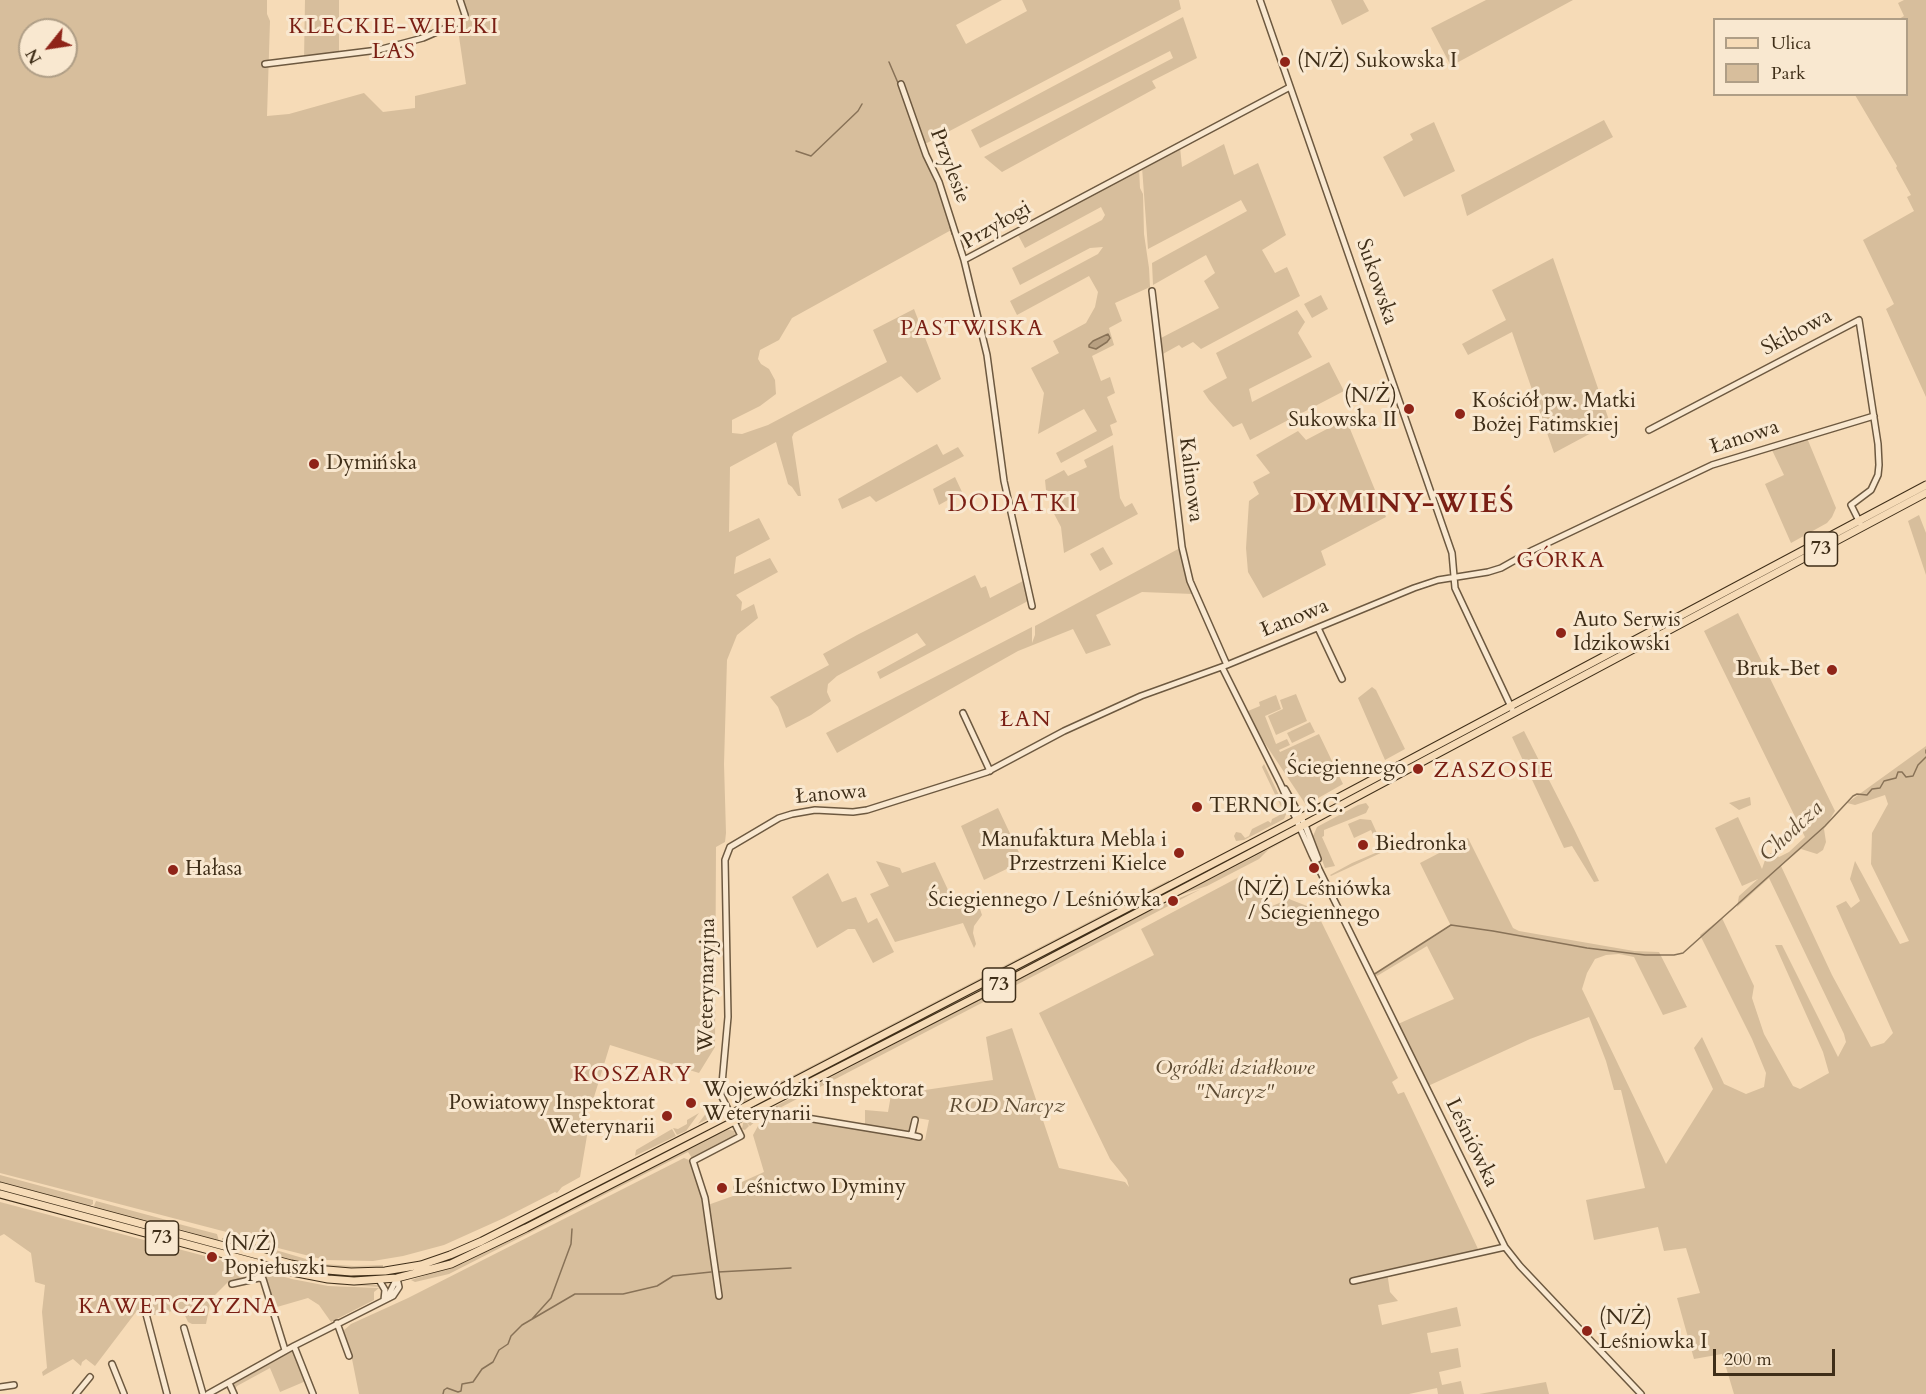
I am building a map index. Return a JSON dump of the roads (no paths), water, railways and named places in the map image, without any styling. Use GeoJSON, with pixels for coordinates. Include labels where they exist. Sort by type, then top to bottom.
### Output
{"type":"FeatureCollection","features":[{"type":"Feature","properties":{"kind":"main road","name":"73"},"geometry":{"type":"LineString","coordinates":[[1861,524],[1926,485]]}},
{"type":"Feature","properties":{"kind":"main road","name":"73"},"geometry":{"type":"LineString","coordinates":[[0,1186],[291,1264],[334,1271],[367,1272],[396,1270],[438,1260],[482,1241],[988,991],[1861,524],[1926,493]]}},
{"type":"Feature","properties":{"kind":"main road","name":"73"},"geometry":{"type":"LineString","coordinates":[[0,1194],[287,1271],[328,1279],[379,1280],[442,1267],[477,1253],[731,1118]]}},
{"type":"Feature","properties":{"kind":"main road"},"geometry":{"type":"LineString","coordinates":[[396,1270],[397,1278]]}},
{"type":"Feature","properties":{"kind":"street"},"geometry":{"type":"LineString","coordinates":[[265,64],[378,50],[423,38],[462,21],[465,15],[460,0]]}},
{"type":"Feature","properties":{"kind":"street","name":"Sukowska"},"geometry":{"type":"LineString","coordinates":[[1260,0],[1449,545],[1459,598],[1512,710]]}},
{"type":"Feature","properties":{"kind":"street","name":"Przylesie"},"geometry":{"type":"LineString","coordinates":[[900,84],[939,182],[964,260]]}},
{"type":"Feature","properties":{"kind":"street","name":"Przyłogi"},"geometry":{"type":"LineString","coordinates":[[1032,606],[1004,481],[987,355],[964,260],[1290,87]]}},
{"type":"Feature","properties":{"kind":"street","name":"Kalinowa"},"geometry":{"type":"LineString","coordinates":[[1152,291],[1167,437],[1182,547],[1190,581],[1225,666],[1301,823]]}},
{"type":"Feature","properties":{"kind":"street","name":"Skibowa"},"geometry":{"type":"LineString","coordinates":[[1649,430],[1860,320],[1878,444],[1879,468],[1871,490],[1851,505],[1861,524]]}},
{"type":"Feature","properties":{"kind":"street","name":"Łanowa"},"geometry":{"type":"LineString","coordinates":[[730,847],[779,818],[792,814],[815,810],[854,812],[867,810],[990,771],[1064,731],[1141,696],[1225,666],[1414,588],[1454,576],[1501,568],[1538,548],[1713,465],[1874,417]]}},
{"type":"Feature","properties":{"kind":"street"},"geometry":{"type":"LineString","coordinates":[[1318,628],[1342,679]]}},
{"type":"Feature","properties":{"kind":"street"},"geometry":{"type":"LineString","coordinates":[[963,713],[990,771]]}},
{"type":"Feature","properties":{"kind":"street","name":"Leśniówka"},"geometry":{"type":"LineString","coordinates":[[1301,823],[1322,873],[1505,1247],[1520,1266],[1641,1394]]}},
{"type":"Feature","properties":{"kind":"street","name":"Weterynaryjna"},"geometry":{"type":"LineString","coordinates":[[730,847],[725,860],[728,1017],[721,1095],[731,1118]]}},
{"type":"Feature","properties":{"kind":"street"},"geometry":{"type":"LineString","coordinates":[[777,1111],[786,1117],[807,1118],[919,1137]]}},
{"type":"Feature","properties":{"kind":"street"},"geometry":{"type":"LineString","coordinates":[[719,1296],[705,1197],[693,1161],[741,1136],[731,1118]]}},
{"type":"Feature","properties":{"kind":"street"},"geometry":{"type":"LineString","coordinates":[[910,1135],[915,1120]]}},
{"type":"Feature","properties":{"kind":"street"},"geometry":{"type":"LineString","coordinates":[[1353,1281],[1505,1247]]}},
{"type":"Feature","properties":{"kind":"street"},"geometry":{"type":"LineString","coordinates":[[232,1284],[259,1278],[264,1280],[285,1350]]}},
{"type":"Feature","properties":{"kind":"street"},"geometry":{"type":"LineString","coordinates":[[208,1394],[285,1350],[385,1299],[397,1278]]}},
{"type":"Feature","properties":{"kind":"street"},"geometry":{"type":"LineString","coordinates":[[379,1280],[385,1290],[385,1299]]}},
{"type":"Feature","properties":{"kind":"street"},"geometry":{"type":"LineString","coordinates":[[146,1314],[167,1394]]}},
{"type":"Feature","properties":{"kind":"street"},"geometry":{"type":"LineString","coordinates":[[337,1323],[350,1356]]}},
{"type":"Feature","properties":{"kind":"street"},"geometry":{"type":"LineString","coordinates":[[184,1328],[203,1394]]}},
{"type":"Feature","properties":{"kind":"street"},"geometry":{"type":"LineString","coordinates":[[294,1346],[313,1394]]}},
{"type":"Feature","properties":{"kind":"street"},"geometry":{"type":"LineString","coordinates":[[112,1364],[124,1394]]}},
{"type":"Feature","properties":{"kind":"street"},"geometry":{"type":"LineString","coordinates":[[76,1394],[90,1377]]}},
{"type":"Feature","properties":{"kind":"street"},"geometry":{"type":"LineString","coordinates":[[228,1383],[234,1394]]}},
{"type":"Feature","properties":{"kind":"street"},"geometry":{"type":"LineString","coordinates":[[0,1387],[14,1385]]}},
{"type":"Feature","properties":{"kind":"waterway"},"geometry":{"type":"LineString","coordinates":[[889,62],[898,83]]}},
{"type":"Feature","properties":{"kind":"waterway"},"geometry":{"type":"LineString","coordinates":[[796,151],[811,156],[858,111],[862,104]]}},
{"type":"Feature","properties":{"kind":"waterway"},"geometry":{"type":"LineString","coordinates":[[950,226],[952,234]]}},
{"type":"Feature","properties":{"kind":"waterway","name":"Chodcza"},"geometry":{"type":"LineString","coordinates":[[1373,975],[1451,925],[1587,948],[1645,955],[1683,953],[1825,826],[1853,796],[1867,795],[1872,789],[1880,788],[1884,781],[1896,778],[1898,772],[1902,772],[1906,777],[1913,776],[1918,765],[1926,757]]}},
{"type":"Feature","properties":{"kind":"waterway"},"geometry":{"type":"LineString","coordinates":[[532,1319],[551,1298],[571,1244],[572,1229]]}},
{"type":"Feature","properties":{"kind":"waterway"},"geometry":{"type":"LineString","coordinates":[[718,1272],[791,1268]]}},
{"type":"Feature","properties":{"kind":"waterway"},"geometry":{"type":"LineString","coordinates":[[443,1394],[447,1388],[458,1392],[461,1391],[462,1384],[473,1382],[482,1369],[493,1362],[499,1350],[508,1344],[511,1336],[522,1325],[575,1294],[623,1294],[657,1286],[673,1276],[711,1272]]}},
{"type":"Feature","properties":{"kind":"place","name":"(N/Ż) Sukowska I"},"geometry":{"type":"Point","coordinates":[1285,62]}},
{"type":"Feature","properties":{"kind":"place","name":"(N/Ż) Sukowska II"},"geometry":{"type":"Point","coordinates":[1409,409]}},
{"type":"Feature","properties":{"kind":"place","name":"Kościół pw. Matki Bożej Fatimskiej"},"geometry":{"type":"Point","coordinates":[1460,414]}},
{"type":"Feature","properties":{"kind":"place","name":"Dymińska"},"geometry":{"type":"Point","coordinates":[314,464]}},
{"type":"Feature","properties":{"kind":"place","name":"Auto Serwis Idzikowski"},"geometry":{"type":"Point","coordinates":[1561,633]}},
{"type":"Feature","properties":{"kind":"place","name":"Bruk-Bet"},"geometry":{"type":"Point","coordinates":[1832,670]}},
{"type":"Feature","properties":{"kind":"place","name":"Ściegiennego"},"geometry":{"type":"Point","coordinates":[1418,769]}},
{"type":"Feature","properties":{"kind":"place","name":"TERNOL S.C."},"geometry":{"type":"Point","coordinates":[1197,807]}},
{"type":"Feature","properties":{"kind":"place","name":"Biedronka"},"geometry":{"type":"Point","coordinates":[1363,845]}},
{"type":"Feature","properties":{"kind":"place","name":"Manufaktura Mebla i Przestrzeni Kielce"},"geometry":{"type":"Point","coordinates":[1179,853]}},
{"type":"Feature","properties":{"kind":"place","name":"(N/Ż) Leśniówka / Ściegiennego"},"geometry":{"type":"Point","coordinates":[1314,868]}},
{"type":"Feature","properties":{"kind":"place","name":"Hałasa"},"geometry":{"type":"Point","coordinates":[173,870]}},
{"type":"Feature","properties":{"kind":"place","name":"Ściegiennego / Leśniówka"},"geometry":{"type":"Point","coordinates":[1173,901]}},
{"type":"Feature","properties":{"kind":"place","name":"Wojewódzki Inspektorat Weterynarii"},"geometry":{"type":"Point","coordinates":[691,1103]}},
{"type":"Feature","properties":{"kind":"place","name":"Powiatowy Inspektorat Weterynarii"},"geometry":{"type":"Point","coordinates":[667,1116]}},
{"type":"Feature","properties":{"kind":"place","name":"Leśnictwo Dyminy"},"geometry":{"type":"Point","coordinates":[722,1188]}},
{"type":"Feature","properties":{"kind":"place","name":"(N/Ż) Popiełuszki"},"geometry":{"type":"Point","coordinates":[212,1257]}},
{"type":"Feature","properties":{"kind":"place","name":"(N/Ż) Leśniowka I"},"geometry":{"type":"Point","coordinates":[1587,1331]}},
{"type":"Feature","properties":{"kind":"district","name":"KLECKIE-WIELKI LAS"},"geometry":{"type":"Point","coordinates":[394,40]}},
{"type":"Feature","properties":{"kind":"district","name":"PASTWISKA"},"geometry":{"type":"Point","coordinates":[972,330]}},
{"type":"Feature","properties":{"kind":"district","name":"DODATKI"},"geometry":{"type":"Point","coordinates":[1013,505]}},
{"type":"Feature","properties":{"kind":"district","name":"DYMINY-WIEŚ"},"geometry":{"type":"Point","coordinates":[1404,506]}},
{"type":"Feature","properties":{"kind":"district","name":"GÓRKA"},"geometry":{"type":"Point","coordinates":[1561,562]}},
{"type":"Feature","properties":{"kind":"district","name":"ŁAN"},"geometry":{"type":"Point","coordinates":[1026,721]}},
{"type":"Feature","properties":{"kind":"district","name":"ZASZOSIE"},"geometry":{"type":"Point","coordinates":[1494,772]}},
{"type":"Feature","properties":{"kind":"district","name":"KOSZARY"},"geometry":{"type":"Point","coordinates":[633,1076]}},
{"type":"Feature","properties":{"kind":"district","name":"KAWETCZYZNA"},"geometry":{"type":"Point","coordinates":[179,1308]}},
{"type":"Feature","properties":{"kind":"park label","name":"Ogródki działkowe \"Narcyz\""},"geometry":{"type":"Point","coordinates":[1235,1081]}},
{"type":"Feature","properties":{"kind":"park label","name":"ROD Narcyz"},"geometry":{"type":"Point","coordinates":[1007,1107]}}]}
